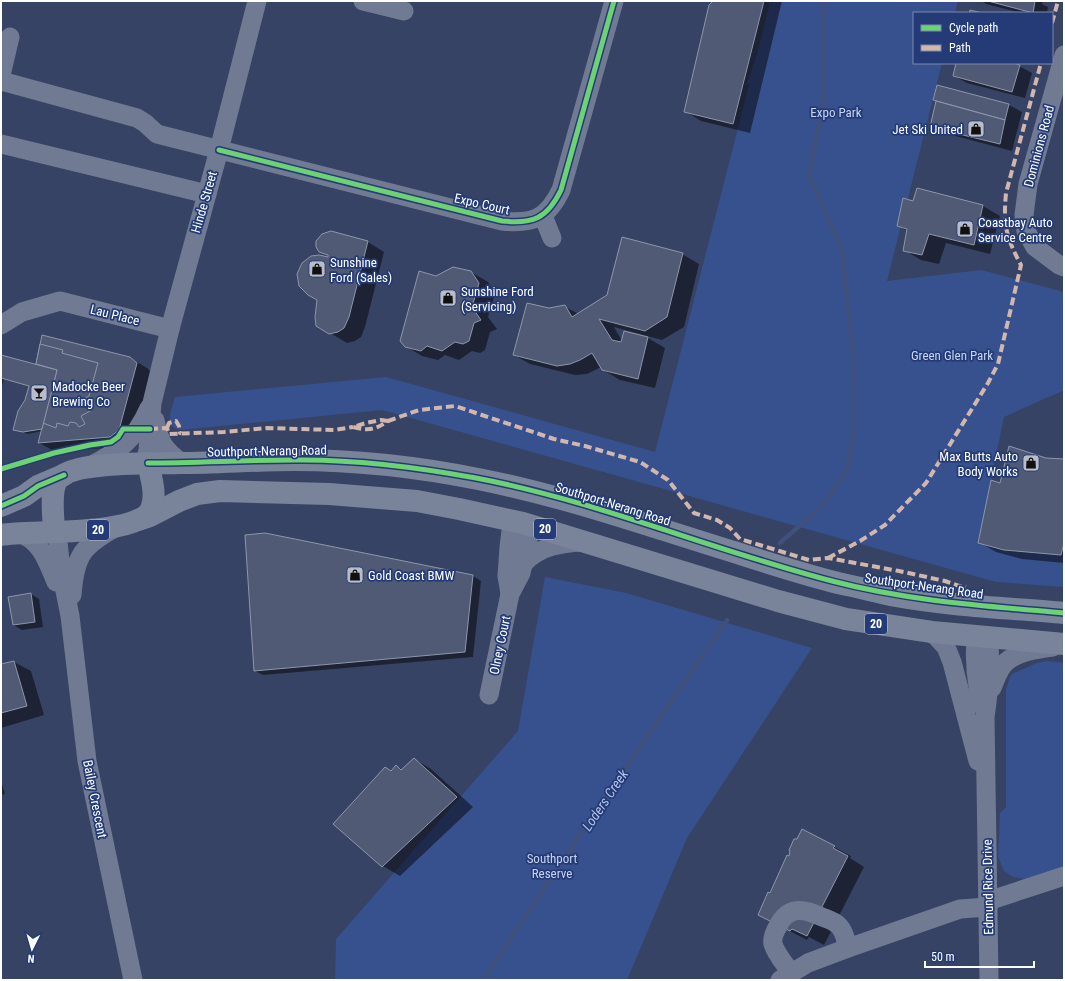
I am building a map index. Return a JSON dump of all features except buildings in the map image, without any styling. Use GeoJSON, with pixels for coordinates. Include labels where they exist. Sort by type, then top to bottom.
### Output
{"type":"FeatureCollection","features":[{"type":"Feature","properties":{"kind":"main road","name":"Southport-Nerang Road"},"geometry":{"type":"LineString","coordinates":[[64,475],[85,469],[120,463],[296,460],[369,463],[430,471],[531,491],[581,504],[834,582],[898,596],[1064,613]]}},
{"type":"Feature","properties":{"kind":"main road"},"geometry":{"type":"LineString","coordinates":[[129,523],[146,515],[151,509],[154,496],[147,463]]}},
{"type":"Feature","properties":{"kind":"main road"},"geometry":{"type":"LineString","coordinates":[[1,506],[12,502],[38,486],[64,475]]}},
{"type":"Feature","properties":{"kind":"main road"},"geometry":{"type":"LineString","coordinates":[[55,532],[54,486],[57,480],[64,475]]}},
{"type":"Feature","properties":{"kind":"main road","name":"20"},"geometry":{"type":"LineString","coordinates":[[9,534],[89,531],[129,523],[150,516],[179,501],[197,494],[220,491],[336,494],[417,502],[459,509],[523,523],[778,601],[846,619],[932,632],[1064,645]]}},
{"type":"Feature","properties":{"kind":"main road"},"geometry":{"type":"LineString","coordinates":[[523,523],[531,491]]}},
{"type":"Feature","properties":{"kind":"main road"},"geometry":{"type":"LineString","coordinates":[[982,637],[984,606]]}},
{"type":"Feature","properties":{"kind":"street","name":"Hinde Street"},"geometry":{"type":"LineString","coordinates":[[147,463],[152,403],[170,328],[219,150],[257,1]]}},
{"type":"Feature","properties":{"kind":"street"},"geometry":{"type":"LineString","coordinates":[[363,1],[404,11]]}},
{"type":"Feature","properties":{"kind":"street"},"geometry":{"type":"LineString","coordinates":[[552,238],[543,216],[555,202],[561,190],[614,1]]}},
{"type":"Feature","properties":{"kind":"street"},"geometry":{"type":"LineString","coordinates":[[1,75],[10,37]]}},
{"type":"Feature","properties":{"kind":"street","name":"Dominions Road"},"geometry":{"type":"LineString","coordinates":[[1064,55],[1028,184],[1024,214],[1026,230],[1035,247],[1064,267]]}},
{"type":"Feature","properties":{"kind":"street","name":"Expo Court"},"geometry":{"type":"LineString","coordinates":[[1,82],[137,118],[145,122],[157,134],[502,221],[528,221],[543,216]]}},
{"type":"Feature","properties":{"kind":"street"},"geometry":{"type":"LineString","coordinates":[[1,144],[207,194]]}},
{"type":"Feature","properties":{"kind":"street","name":"Lau Place"},"geometry":{"type":"LineString","coordinates":[[1,324],[22,312],[60,301],[170,328]]}},
{"type":"Feature","properties":{"kind":"street","name":"Hinde Street"},"geometry":{"type":"LineString","coordinates":[[152,403],[157,433],[163,446],[169,454],[182,463]]}},
{"type":"Feature","properties":{"kind":"street","name":"Hinde Street"},"geometry":{"type":"LineString","coordinates":[[85,469],[110,456],[124,445],[138,429],[152,403]]}},
{"type":"Feature","properties":{"kind":"street","name":"Bailey Crescent"},"geometry":{"type":"LineString","coordinates":[[70,616],[75,569],[84,550],[93,541],[129,523]]}},
{"type":"Feature","properties":{"kind":"street","name":"Olney Court"},"geometry":{"type":"LineString","coordinates":[[489,695],[510,594],[521,573],[524,563],[529,534],[528,529],[523,523],[517,525],[511,531],[508,547],[507,576],[510,594]]}},
{"type":"Feature","properties":{"kind":"street","name":"Bailey Crescent"},"geometry":{"type":"LineString","coordinates":[[55,532],[70,616],[87,761],[133,980]]}},
{"type":"Feature","properties":{"kind":"street"},"geometry":{"type":"LineString","coordinates":[[9,534],[30,538],[42,549],[70,616]]}},
{"type":"Feature","properties":{"kind":"street"},"geometry":{"type":"LineString","coordinates":[[524,563],[535,553],[554,545],[588,542]]}},
{"type":"Feature","properties":{"kind":"street","name":"Edmund Rice Drive"},"geometry":{"type":"LineString","coordinates":[[932,632],[946,648],[952,662],[986,794]]}},
{"type":"Feature","properties":{"kind":"street","name":"Edmund Rice Drive"},"geometry":{"type":"LineString","coordinates":[[982,637],[974,662],[976,677],[986,710],[989,980]]}},
{"type":"Feature","properties":{"kind":"street","name":"Edmund Rice Drive"},"geometry":{"type":"LineString","coordinates":[[986,710],[998,674],[1003,665],[1010,659],[1027,652],[1064,645]]}},
{"type":"Feature","properties":{"kind":"street"},"geometry":{"type":"LineString","coordinates":[[848,948],[840,927],[834,922],[807,911],[798,910],[784,915],[780,921],[773,941],[786,976],[808,963],[848,948],[960,909],[988,904],[1064,876]]}},
{"type":"Feature","properties":{"kind":"green space","name":"Expo Park"},"geometry":{"type":"Polygon","coordinates":[[[769,1],[958,1],[955,12],[913,12],[913,64],[942,64],[887,281],[981,270],[1064,292],[1064,391],[1004,417],[978,542],[1004,550],[1064,555],[1064,587],[996,582],[382,410],[180,430],[172,425],[170,417],[175,397],[386,377],[655,452],[749,85],[747,83],[756,58],[769,7],[769,1]]]}},
{"type":"Feature","properties":{"kind":"green space","name":"Southport Reserve"},"geometry":{"type":"Polygon","coordinates":[[[545,577],[626,593],[812,648],[687,838],[627,980],[335,980],[336,939],[518,731],[545,577]]]}},
{"type":"Feature","properties":{"kind":"green space"},"geometry":{"type":"Polygon","coordinates":[[[1047,661],[1064,663],[1064,867],[1024,879],[1013,877],[1004,871],[998,857],[1000,813],[1006,807],[1006,689],[1012,674],[1037,663],[1047,661]]]}},
{"type":"Feature","properties":{"kind":"waterway"},"geometry":{"type":"LineString","coordinates":[[780,543],[825,503],[847,470],[853,436],[854,363],[842,249],[809,176],[823,102],[823,1]]}},
{"type":"Feature","properties":{"kind":"waterway","name":"Loders Creek"},"geometry":{"type":"LineString","coordinates":[[483,980],[579,836],[727,620]]}},
{"type":"Feature","properties":{"kind":"marked path"},"geometry":{"type":"LineString","coordinates":[[1053,19],[1058,1]]}},
{"type":"Feature","properties":{"kind":"marked path"},"geometry":{"type":"LineString","coordinates":[[828,558],[860,541],[885,525],[926,483],[988,383],[998,364],[1021,265],[1009,238],[1005,222],[1006,193],[1041,64]]}},
{"type":"Feature","properties":{"kind":"marked path"},"geometry":{"type":"LineString","coordinates":[[388,421],[419,410],[455,406],[554,439],[585,446],[640,462],[668,480],[694,513],[717,520],[730,528],[740,539],[809,560],[828,558],[899,571],[966,587]]}},
{"type":"Feature","properties":{"kind":"marked path"},"geometry":{"type":"LineString","coordinates":[[381,420],[388,421],[371,429],[353,427],[381,420]]}},
{"type":"Feature","properties":{"kind":"marked path"},"geometry":{"type":"LineString","coordinates":[[167,428],[169,423],[176,421],[181,433]]}},
{"type":"Feature","properties":{"kind":"marked path"},"geometry":{"type":"LineString","coordinates":[[150,429],[167,428],[169,434],[224,432],[267,428],[334,430],[353,427]]}},
{"type":"Feature","properties":{"kind":"cycle path"},"geometry":{"type":"LineString","coordinates":[[219,150],[502,221],[522,222],[538,218],[550,208],[561,190],[614,1]]}},
{"type":"Feature","properties":{"kind":"cycle path"},"geometry":{"type":"LineString","coordinates":[[1,469],[54,453],[111,442],[118,437],[123,429],[150,429]]}},
{"type":"Feature","properties":{"kind":"cycle path"},"geometry":{"type":"LineString","coordinates":[[148,463],[317,460],[385,464],[453,474],[566,499],[787,569],[861,588],[947,602],[1064,613]]}},
{"type":"Feature","properties":{"kind":"cycle path"},"geometry":{"type":"LineString","coordinates":[[1,506],[24,496],[38,486],[64,475]]}},
{"type":"Feature","properties":{"kind":"place","name":"Jet Ski United"},"geometry":{"type":"Point","coordinates":[976,129]}},
{"type":"Feature","properties":{"kind":"place","name":"Coastbay Auto Service Centre"},"geometry":{"type":"Point","coordinates":[965,229]}},
{"type":"Feature","properties":{"kind":"place","name":"Sunshine Ford (Sales)"},"geometry":{"type":"Point","coordinates":[317,269]}},
{"type":"Feature","properties":{"kind":"place","name":"Sunshine Ford (Servicing)"},"geometry":{"type":"Point","coordinates":[448,298]}},
{"type":"Feature","properties":{"kind":"place","name":"Madocke Beer Brewing Co"},"geometry":{"type":"Point","coordinates":[39,393]}},
{"type":"Feature","properties":{"kind":"place","name":"Max Butts Auto Body Works"},"geometry":{"type":"Point","coordinates":[1031,463]}},
{"type":"Feature","properties":{"kind":"place","name":"Gold Coast BMW"},"geometry":{"type":"Point","coordinates":[355,575]}},
{"type":"Feature","properties":{"kind":"park label","name":"Green Glen Park"},"geometry":{"type":"Point","coordinates":[952,355]}}]}
